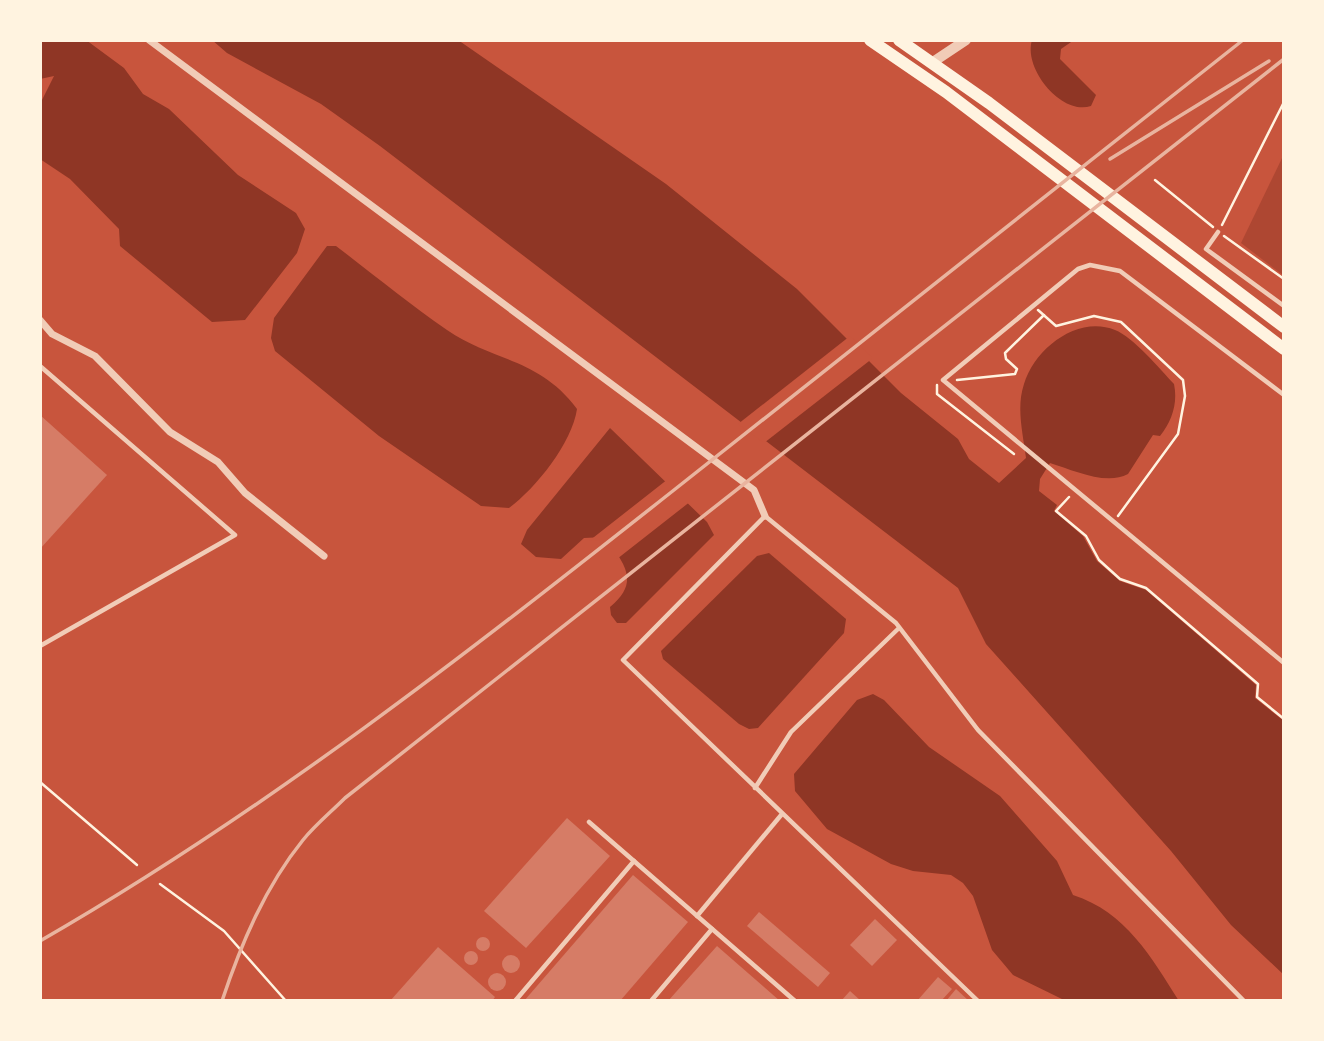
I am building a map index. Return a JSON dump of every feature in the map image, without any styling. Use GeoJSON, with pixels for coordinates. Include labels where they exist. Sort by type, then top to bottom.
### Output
{"type":"FeatureCollection","features":[{"type":"Feature","properties":{"kind":"main road"},"geometry":{"type":"LineString","coordinates":[[870,40],[946,92],[1284,349]]}},
{"type":"Feature","properties":{"kind":"main road"},"geometry":{"type":"LineString","coordinates":[[899,40],[933,62],[1284,327]]}},
{"type":"Feature","properties":{"kind":"street"},"geometry":{"type":"LineString","coordinates":[[149,40],[754,490],[765,516]]}},
{"type":"Feature","properties":{"kind":"street"},"geometry":{"type":"LineString","coordinates":[[933,62],[966,40]]}},
{"type":"Feature","properties":{"kind":"street"},"geometry":{"type":"LineString","coordinates":[[40,320],[52,334],[95,356],[170,432],[218,462],[245,493],[324,556]]}},
{"type":"Feature","properties":{"kind":"lane"},"geometry":{"type":"LineString","coordinates":[[1219,232],[1206,249],[1284,306]]}},
{"type":"Feature","properties":{"kind":"lane"},"geometry":{"type":"LineString","coordinates":[[1284,395],[1131,278],[1107,266],[1090,265],[1077,268],[943,380],[1284,663]]}},
{"type":"Feature","properties":{"kind":"lane"},"geometry":{"type":"LineString","coordinates":[[40,366],[235,536],[40,646]]}},
{"type":"Feature","properties":{"kind":"lane"},"geometry":{"type":"LineString","coordinates":[[978,1001],[623,660],[765,516],[900,628],[978,730],[1244,1001]]}},
{"type":"Feature","properties":{"kind":"lane"},"geometry":{"type":"LineString","coordinates":[[755,788],[791,732],[900,628]]}},
{"type":"Feature","properties":{"kind":"lane"},"geometry":{"type":"LineString","coordinates":[[697,916],[782,814]]}},
{"type":"Feature","properties":{"kind":"lane"},"geometry":{"type":"LineString","coordinates":[[589,822],[795,1001]]}},
{"type":"Feature","properties":{"kind":"lane"},"geometry":{"type":"LineString","coordinates":[[515,1001],[634,861]]}},
{"type":"Feature","properties":{"kind":"lane"},"geometry":{"type":"LineString","coordinates":[[650,1001],[712,929]]}},
{"type":"Feature","properties":{"kind":"path"},"geometry":{"type":"LineString","coordinates":[[1219,232],[1284,102]]}},
{"type":"Feature","properties":{"kind":"path"},"geometry":{"type":"LineString","coordinates":[[1033,305],[1056,326],[1094,316],[1121,322],[1183,380],[1185,396],[1178,434],[1113,521]]}},
{"type":"Feature","properties":{"kind":"path"},"geometry":{"type":"LineString","coordinates":[[1014,454],[937,394],[935,388],[946,381],[1014,374],[1017,369],[1006,359],[1005,353],[1044,315]]}},
{"type":"Feature","properties":{"kind":"path"},"geometry":{"type":"LineString","coordinates":[[1078,505],[1068,497],[1056,510],[1086,536],[1099,560],[1120,579],[1146,588],[1227,657],[1258,684],[1257,697],[1284,719]]}},
{"type":"Feature","properties":{"kind":"path"},"geometry":{"type":"LineString","coordinates":[[40,782],[137,866]]}},
{"type":"Feature","properties":{"kind":"path"},"geometry":{"type":"LineString","coordinates":[[160,884],[224,931],[286,1001]]}},
{"type":"Feature","properties":{"kind":"shaded area"},"geometry":{"type":"Polygon","coordinates":[[[40,40],[86,40],[124,68],[143,94],[169,109],[238,175],[296,213],[305,229],[297,253],[245,320],[212,322],[120,246],[119,229],[70,179],[40,159],[40,104],[54,76],[40,79],[40,40]]]}},
{"type":"Feature","properties":{"kind":"shaded area"},"geometry":{"type":"Polygon","coordinates":[[[212,40],[458,40],[666,184],[797,289],[901,393],[958,439],[969,459],[999,483],[1026,458],[1021,421],[1022,393],[1030,371],[1048,347],[1073,331],[1087,327],[1115,330],[1138,346],[1174,384],[1171,418],[1160,436],[1153,435],[1128,474],[1100,478],[1050,463],[1040,479],[1039,491],[1057,505],[1054,511],[1083,536],[1097,561],[1120,581],[1146,590],[1256,685],[1255,698],[1284,721],[1284,975],[1231,925],[1171,851],[986,644],[958,588],[380,146],[321,104],[227,53],[212,40]]]}},
{"type":"Feature","properties":{"kind":"shaded area"},"geometry":{"type":"Polygon","coordinates":[[[1032,40],[1074,40],[1061,49],[1060,59],[1096,95],[1091,106],[1068,104],[1047,88],[1033,64],[1032,40]]]}},
{"type":"Feature","properties":{"kind":"shaded area"},"geometry":{"type":"Polygon","coordinates":[[[1284,154],[1284,276],[1241,243],[1284,154]]]}},
{"type":"Feature","properties":{"kind":"shaded area"},"geometry":{"type":"Polygon","coordinates":[[[327,246],[336,246],[447,330],[482,349],[532,370],[562,392],[577,409],[568,436],[551,464],[509,508],[481,506],[379,436],[275,351],[271,338],[274,318],[327,246]]]}},
{"type":"Feature","properties":{"kind":"shaded area"},"geometry":{"type":"Polygon","coordinates":[[[610,428],[707,522],[714,535],[626,623],[617,623],[611,615],[610,607],[625,589],[627,581],[623,564],[605,537],[584,538],[561,559],[536,557],[521,544],[527,530],[610,428]]]}},
{"type":"Feature","properties":{"kind":"shaded area"},"geometry":{"type":"Polygon","coordinates":[[[769,553],[846,619],[844,633],[758,728],[749,729],[739,724],[663,659],[661,651],[757,556],[769,553]]]}},
{"type":"Feature","properties":{"kind":"shaded area"},"geometry":{"type":"Polygon","coordinates":[[[873,694],[884,700],[929,747],[1000,796],[1057,861],[1073,895],[1092,903],[1122,924],[1147,953],[1179,1001],[1066,1001],[1013,975],[992,950],[973,896],[963,883],[951,875],[913,871],[891,864],[827,829],[795,791],[794,774],[857,700],[873,694]]]}},
{"type":"Feature","properties":{"kind":"pier"},"geometry":{"type":"Polygon","coordinates":[[[850,336],[873,358],[764,443],[738,424],[850,336]]]}},
{"type":"Feature","properties":{"kind":"pier"},"geometry":{"type":"Polygon","coordinates":[[[668,479],[691,501],[617,559],[603,540],[589,541],[668,479]]]}},
{"type":"Feature","properties":{"kind":"building"},"geometry":{"type":"Polygon","coordinates":[[[40,415],[107,475],[40,549],[40,415]]]}},
{"type":"Feature","properties":{"kind":"building"},"geometry":{"type":"Polygon","coordinates":[[[567,818],[610,856],[526,948],[484,911],[567,818]]]}},
{"type":"Feature","properties":{"kind":"building"},"geometry":{"type":"Polygon","coordinates":[[[633,875],[688,922],[620,1001],[524,1001],[633,875]]]}},
{"type":"Feature","properties":{"kind":"building"},"geometry":{"type":"Polygon","coordinates":[[[759,912],[830,973],[818,987],[747,926],[759,912]]]}},
{"type":"Feature","properties":{"kind":"building"},"geometry":{"type":"Polygon","coordinates":[[[875,919],[897,940],[872,966],[850,945],[875,919]]]}},
{"type":"Feature","properties":{"kind":"building"},"geometry":{"type":"Polygon","coordinates":[[[483,937],[488,939],[488,949],[483,951],[478,949],[476,944],[478,939],[483,937]]]}},
{"type":"Feature","properties":{"kind":"building"},"geometry":{"type":"Polygon","coordinates":[[[717,946],[780,1001],[668,1001],[717,946]]]}},
{"type":"Feature","properties":{"kind":"building"},"geometry":{"type":"Polygon","coordinates":[[[438,947],[495,997],[492,1001],[390,1001],[438,947]]]}},
{"type":"Feature","properties":{"kind":"building"},"geometry":{"type":"Polygon","coordinates":[[[471,951],[476,953],[476,963],[471,965],[466,963],[464,958],[466,953],[471,951]]]}},
{"type":"Feature","properties":{"kind":"building"},"geometry":{"type":"Polygon","coordinates":[[[507,955],[515,955],[520,964],[518,971],[507,973],[502,968],[502,960],[507,955]]]}},
{"type":"Feature","properties":{"kind":"building"},"geometry":{"type":"Polygon","coordinates":[[[493,973],[501,973],[506,982],[504,989],[493,991],[488,986],[488,978],[493,973]]]}},
{"type":"Feature","properties":{"kind":"building"},"geometry":{"type":"Polygon","coordinates":[[[938,977],[952,989],[941,1001],[917,1001],[938,977]]]}},
{"type":"Feature","properties":{"kind":"building"},"geometry":{"type":"Polygon","coordinates":[[[956,989],[969,1001],[946,1001],[956,989]]]}},
{"type":"Feature","properties":{"kind":"building"},"geometry":{"type":"Polygon","coordinates":[[[850,991],[861,1001],[841,1001],[850,991]]]}},
{"type":"Feature","properties":{"kind":"railway"},"geometry":{"type":"LineString","coordinates":[[40,941],[206,838],[286,784],[443,669],[1243,40]]}},
{"type":"Feature","properties":{"kind":"railway"},"geometry":{"type":"LineString","coordinates":[[222,1001],[246,937],[277,877],[308,834],[345,798],[1284,59]]}},
{"type":"Feature","properties":{"kind":"railway"},"geometry":{"type":"LineString","coordinates":[[1110,159],[1269,61]]}}]}
